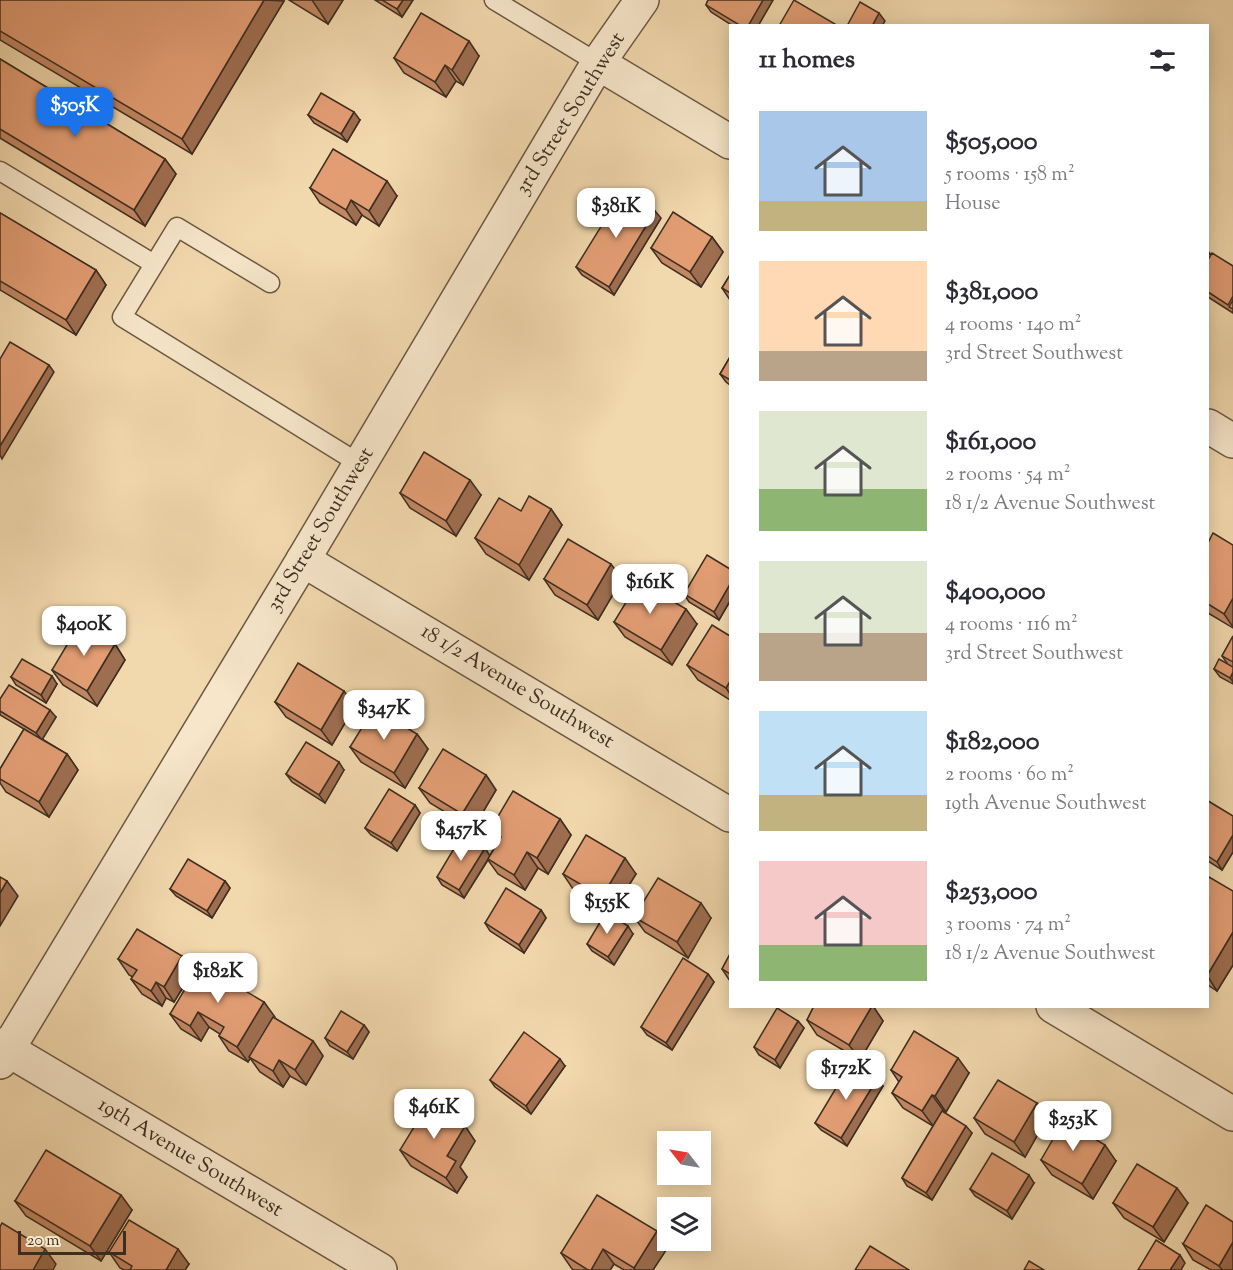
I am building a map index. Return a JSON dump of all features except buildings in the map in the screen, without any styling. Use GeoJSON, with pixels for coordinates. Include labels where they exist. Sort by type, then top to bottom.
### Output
{"type":"FeatureCollection","features":[{"type":"Feature","properties":{"kind":"street","name":"3rd Street Southwest"},"geometry":{"type":"LineString","coordinates":[[2,1052],[303,560],[598,63],[642,0]]}},
{"type":"Feature","properties":{"kind":"street"},"geometry":{"type":"LineString","coordinates":[[598,63],[729,141]]}},
{"type":"Feature","properties":{"kind":"street"},"geometry":{"type":"LineString","coordinates":[[1209,427],[1233,441]]}},
{"type":"Feature","properties":{"kind":"street","name":"18 1/2 Avenue Southwest"},"geometry":{"type":"LineString","coordinates":[[303,560],[729,813]]}},
{"type":"Feature","properties":{"kind":"street"},"geometry":{"type":"LineString","coordinates":[[1056,1008],[1233,1114]]}},
{"type":"Feature","properties":{"kind":"street","name":"19th Avenue Southwest"},"geometry":{"type":"LineString","coordinates":[[2,1052],[380,1270]]}},
{"type":"Feature","properties":{"kind":"lane"},"geometry":{"type":"LineString","coordinates":[[494,0],[598,63]]}},
{"type":"Feature","properties":{"kind":"lane"},"geometry":{"type":"LineString","coordinates":[[0,171],[154,264]]}},
{"type":"Feature","properties":{"kind":"lane"},"geometry":{"type":"LineString","coordinates":[[270,283],[177,227],[123,317],[360,464]]}}]}
